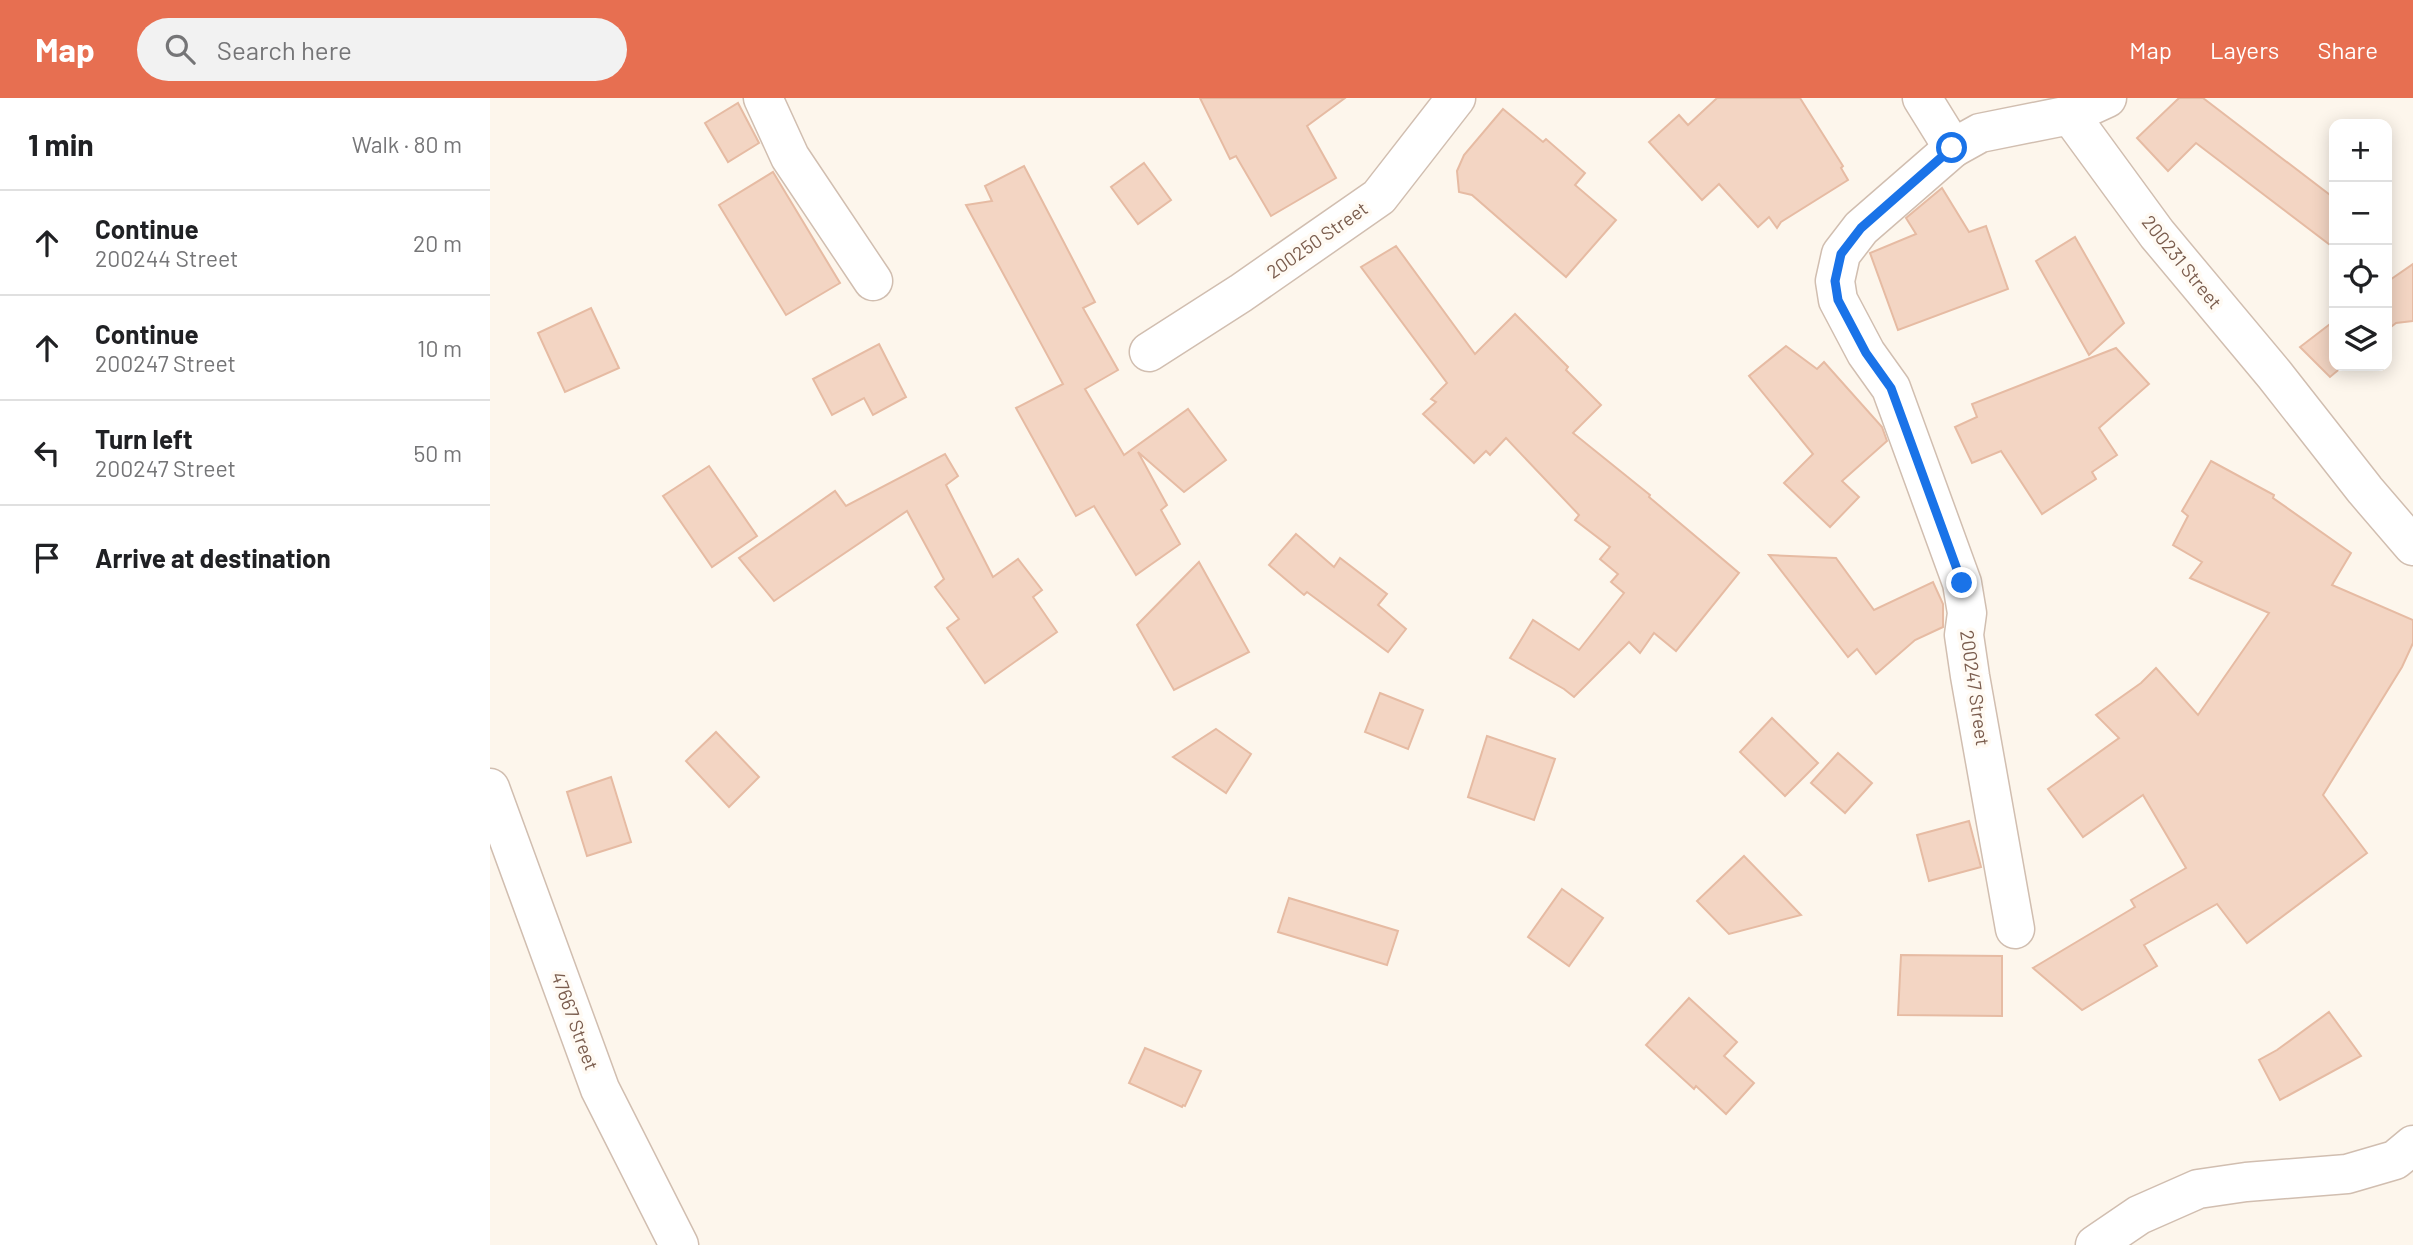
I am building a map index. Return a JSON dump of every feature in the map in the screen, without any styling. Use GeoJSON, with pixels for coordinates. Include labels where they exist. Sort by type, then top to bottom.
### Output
{"type":"FeatureCollection","features":[{"type":"Feature","properties":{"kind":"street"},"geometry":{"type":"LineString","coordinates":[[763,98],[790,157],[873,281]]}},
{"type":"Feature","properties":{"kind":"street","name":"200250 Street"},"geometry":{"type":"LineString","coordinates":[[1149,352],[1241,293],[1379,197],[1456,98]]}},
{"type":"Feature","properties":{"kind":"street"},"geometry":{"type":"LineString","coordinates":[[1922,98],[1952,148],[1980,133],[2070,114],[2106,98]]}},
{"type":"Feature","properties":{"kind":"street","name":"200231 Street"},"geometry":{"type":"LineString","coordinates":[[2070,114],[2157,234],[2413,546]]}},
{"type":"Feature","properties":{"kind":"street","name":"200247 Street"},"geometry":{"type":"LineString","coordinates":[[1952,148],[1861,228],[1841,254],[1835,281],[1838,300],[1866,353],[1891,388],[1962,583],[1967,613],[1964,635],[1968,662],[2015,929]]}},
{"type":"Feature","properties":{"kind":"street","name":"47667 Street"},"geometry":{"type":"LineString","coordinates":[[490,788],[600,1089],[680,1245]]}},
{"type":"Feature","properties":{"kind":"street"},"geometry":{"type":"LineString","coordinates":[[2095,1245],[2139,1215],[2198,1189],[2274,1179],[2347,1174],[2395,1160],[2413,1145]]}},
{"type":"Feature","properties":{"kind":"building"},"geometry":{"type":"Polygon","coordinates":[[[1200,98],[1345,98],[1307,126],[1336,178],[1271,216],[1236,156],[1230,159],[1200,98]]]}},
{"type":"Feature","properties":{"kind":"building"},"geometry":{"type":"Polygon","coordinates":[[[1717,98],[1800,98],[1843,166],[1841,168],[1848,180],[1781,222],[1777,228],[1769,217],[1758,227],[1719,184],[1702,200],[1649,142],[1679,115],[1688,125],[1717,98]]]}},
{"type":"Feature","properties":{"kind":"building"},"geometry":{"type":"Polygon","coordinates":[[[2179,98],[2203,98],[2329,194],[2329,244],[2196,143],[2168,171],[2137,138],[2179,98]]]}},
{"type":"Feature","properties":{"kind":"building"},"geometry":{"type":"Polygon","coordinates":[[[738,103],[759,143],[728,162],[705,123],[738,103]]]}},
{"type":"Feature","properties":{"kind":"building"},"geometry":{"type":"Polygon","coordinates":[[[1503,109],[1543,142],[1546,139],[1585,173],[1575,185],[1616,220],[1566,277],[1472,195],[1459,192],[1457,171],[1464,155],[1503,109]]]}},
{"type":"Feature","properties":{"kind":"building"},"geometry":{"type":"Polygon","coordinates":[[[1144,163],[1171,200],[1138,224],[1111,187],[1144,163]]]}},
{"type":"Feature","properties":{"kind":"building"},"geometry":{"type":"Polygon","coordinates":[[[1024,166],[1095,302],[1083,308],[1118,370],[1085,389],[1124,455],[1188,409],[1226,460],[1184,492],[1138,452],[1167,505],[1161,510],[1180,544],[1136,575],[1094,506],[1076,516],[1016,408],[1063,384],[966,205],[992,201],[985,186],[1024,166]]]}},
{"type":"Feature","properties":{"kind":"building"},"geometry":{"type":"Polygon","coordinates":[[[773,172],[840,283],[786,315],[719,205],[773,172]]]}},
{"type":"Feature","properties":{"kind":"building"},"geometry":{"type":"Polygon","coordinates":[[[1942,188],[1969,232],[1986,226],[2008,289],[1898,330],[1870,253],[1916,234],[1906,218],[1942,188]]]}},
{"type":"Feature","properties":{"kind":"building"},"geometry":{"type":"Polygon","coordinates":[[[2075,237],[2124,323],[2089,355],[2036,261],[2075,237]]]}},
{"type":"Feature","properties":{"kind":"building"},"geometry":{"type":"Polygon","coordinates":[[[1396,246],[1475,354],[1515,314],[1568,367],[1566,370],[1601,405],[1573,433],[1650,495],[1649,497],[1739,573],[1676,651],[1654,633],[1640,653],[1629,642],[1574,697],[1510,658],[1533,620],[1579,650],[1624,593],[1611,582],[1618,574],[1600,559],[1610,547],[1575,520],[1579,515],[1506,438],[1490,455],[1486,451],[1474,463],[1423,414],[1436,402],[1431,399],[1447,383],[1361,267],[1396,246]]]}},
{"type":"Feature","properties":{"kind":"building"},"geometry":{"type":"Polygon","coordinates":[[[2413,264],[2413,321],[2392,326],[2392,308],[2392,279],[2413,264]]]}},
{"type":"Feature","properties":{"kind":"building"},"geometry":{"type":"Polygon","coordinates":[[[591,308],[619,368],[565,392],[538,333],[591,308]]]}},
{"type":"Feature","properties":{"kind":"building"},"geometry":{"type":"Polygon","coordinates":[[[2329,325],[2329,371],[2337,371],[2330,377],[2300,347],[2329,325]]]}},
{"type":"Feature","properties":{"kind":"building"},"geometry":{"type":"Polygon","coordinates":[[[879,344],[906,397],[873,415],[864,398],[832,415],[813,379],[879,344]]]}},
{"type":"Feature","properties":{"kind":"building"},"geometry":{"type":"Polygon","coordinates":[[[1786,346],[1817,369],[1824,362],[1882,427],[1887,441],[1842,481],[1859,497],[1830,527],[1784,483],[1813,454],[1749,376],[1786,346]]]}},
{"type":"Feature","properties":{"kind":"building"},"geometry":{"type":"Polygon","coordinates":[[[2116,348],[2149,384],[2099,428],[2117,455],[2092,472],[2096,479],[2042,514],[2001,451],[1972,463],[1955,427],[1977,417],[1972,404],[2116,348]]]}},
{"type":"Feature","properties":{"kind":"building"},"geometry":{"type":"Polygon","coordinates":[[[945,454],[958,476],[946,485],[993,577],[1018,559],[1042,590],[1033,597],[1057,632],[985,683],[947,628],[959,619],[935,587],[944,579],[907,511],[774,601],[739,558],[835,491],[846,506],[945,454]]]}},
{"type":"Feature","properties":{"kind":"building"},"geometry":{"type":"Polygon","coordinates":[[[2211,461],[2274,495],[2273,498],[2351,553],[2332,585],[2413,620],[2413,643],[2402,667],[2323,795],[2367,853],[2247,943],[2217,904],[2144,945],[2157,966],[2082,1010],[2033,968],[2135,907],[2131,900],[2186,868],[2143,795],[2083,837],[2048,789],[2119,738],[2096,715],[2141,683],[2156,668],[2198,715],[2269,613],[2190,578],[2202,562],[2173,545],[2188,516],[2182,511],[2211,461]]]}},
{"type":"Feature","properties":{"kind":"building"},"geometry":{"type":"Polygon","coordinates":[[[709,466],[757,536],[712,567],[663,496],[709,466]]]}},
{"type":"Feature","properties":{"kind":"building"},"geometry":{"type":"Polygon","coordinates":[[[1296,534],[1334,567],[1340,558],[1387,594],[1378,605],[1406,629],[1388,652],[1307,592],[1304,595],[1269,565],[1296,534]]]}},
{"type":"Feature","properties":{"kind":"building"},"geometry":{"type":"Polygon","coordinates":[[[1769,555],[1836,558],[1874,610],[1933,582],[1943,604],[1943,627],[1915,640],[1876,674],[1857,649],[1848,657],[1769,555]]]}},
{"type":"Feature","properties":{"kind":"building"},"geometry":{"type":"Polygon","coordinates":[[[1199,562],[1249,652],[1174,690],[1137,625],[1199,562]]]}},
{"type":"Feature","properties":{"kind":"building"},"geometry":{"type":"Polygon","coordinates":[[[1380,693],[1423,710],[1408,749],[1365,732],[1380,693]]]}},
{"type":"Feature","properties":{"kind":"building"},"geometry":{"type":"Polygon","coordinates":[[[1772,718],[1818,763],[1785,796],[1740,752],[1772,718]]]}},
{"type":"Feature","properties":{"kind":"building"},"geometry":{"type":"Polygon","coordinates":[[[1216,729],[1251,754],[1226,793],[1173,757],[1216,729]]]}},
{"type":"Feature","properties":{"kind":"building"},"geometry":{"type":"Polygon","coordinates":[[[716,732],[759,777],[729,807],[686,761],[716,732]]]}},
{"type":"Feature","properties":{"kind":"building"},"geometry":{"type":"Polygon","coordinates":[[[1487,736],[1555,759],[1534,820],[1468,797],[1487,736]]]}},
{"type":"Feature","properties":{"kind":"building"},"geometry":{"type":"Polygon","coordinates":[[[1838,753],[1872,783],[1845,813],[1811,783],[1838,753]]]}},
{"type":"Feature","properties":{"kind":"building"},"geometry":{"type":"Polygon","coordinates":[[[611,777],[631,842],[587,856],[567,792],[611,777]]]}},
{"type":"Feature","properties":{"kind":"building"},"geometry":{"type":"Polygon","coordinates":[[[1969,821],[1981,867],[1929,881],[1917,835],[1969,821]]]}},
{"type":"Feature","properties":{"kind":"building"},"geometry":{"type":"Polygon","coordinates":[[[1744,856],[1801,915],[1729,934],[1697,901],[1744,856]]]}},
{"type":"Feature","properties":{"kind":"building"},"geometry":{"type":"Polygon","coordinates":[[[1562,889],[1603,918],[1569,966],[1528,937],[1562,889]]]}},
{"type":"Feature","properties":{"kind":"building"},"geometry":{"type":"Polygon","coordinates":[[[1289,898],[1398,931],[1387,965],[1278,932],[1289,898]]]}},
{"type":"Feature","properties":{"kind":"building"},"geometry":{"type":"Polygon","coordinates":[[[1901,955],[2002,956],[2002,1016],[1898,1015],[1901,955]]]}},
{"type":"Feature","properties":{"kind":"building"},"geometry":{"type":"Polygon","coordinates":[[[1689,998],[1737,1042],[1724,1056],[1754,1083],[1726,1114],[1646,1045],[1689,998]]]}},
{"type":"Feature","properties":{"kind":"building"},"geometry":{"type":"Polygon","coordinates":[[[2329,1012],[2361,1056],[2280,1100],[2259,1060],[2329,1012]]]}},
{"type":"Feature","properties":{"kind":"building"},"geometry":{"type":"Polygon","coordinates":[[[1145,1048],[1201,1071],[1185,1106],[1129,1083],[1145,1048]]]}},
{"type":"Feature","properties":{"kind":"route"},"geometry":{"type":"LineString","coordinates":[[1952,148],[1861,228],[1841,254],[1835,281],[1838,300],[1866,353],[1891,388],[1962,583]]}}]}
